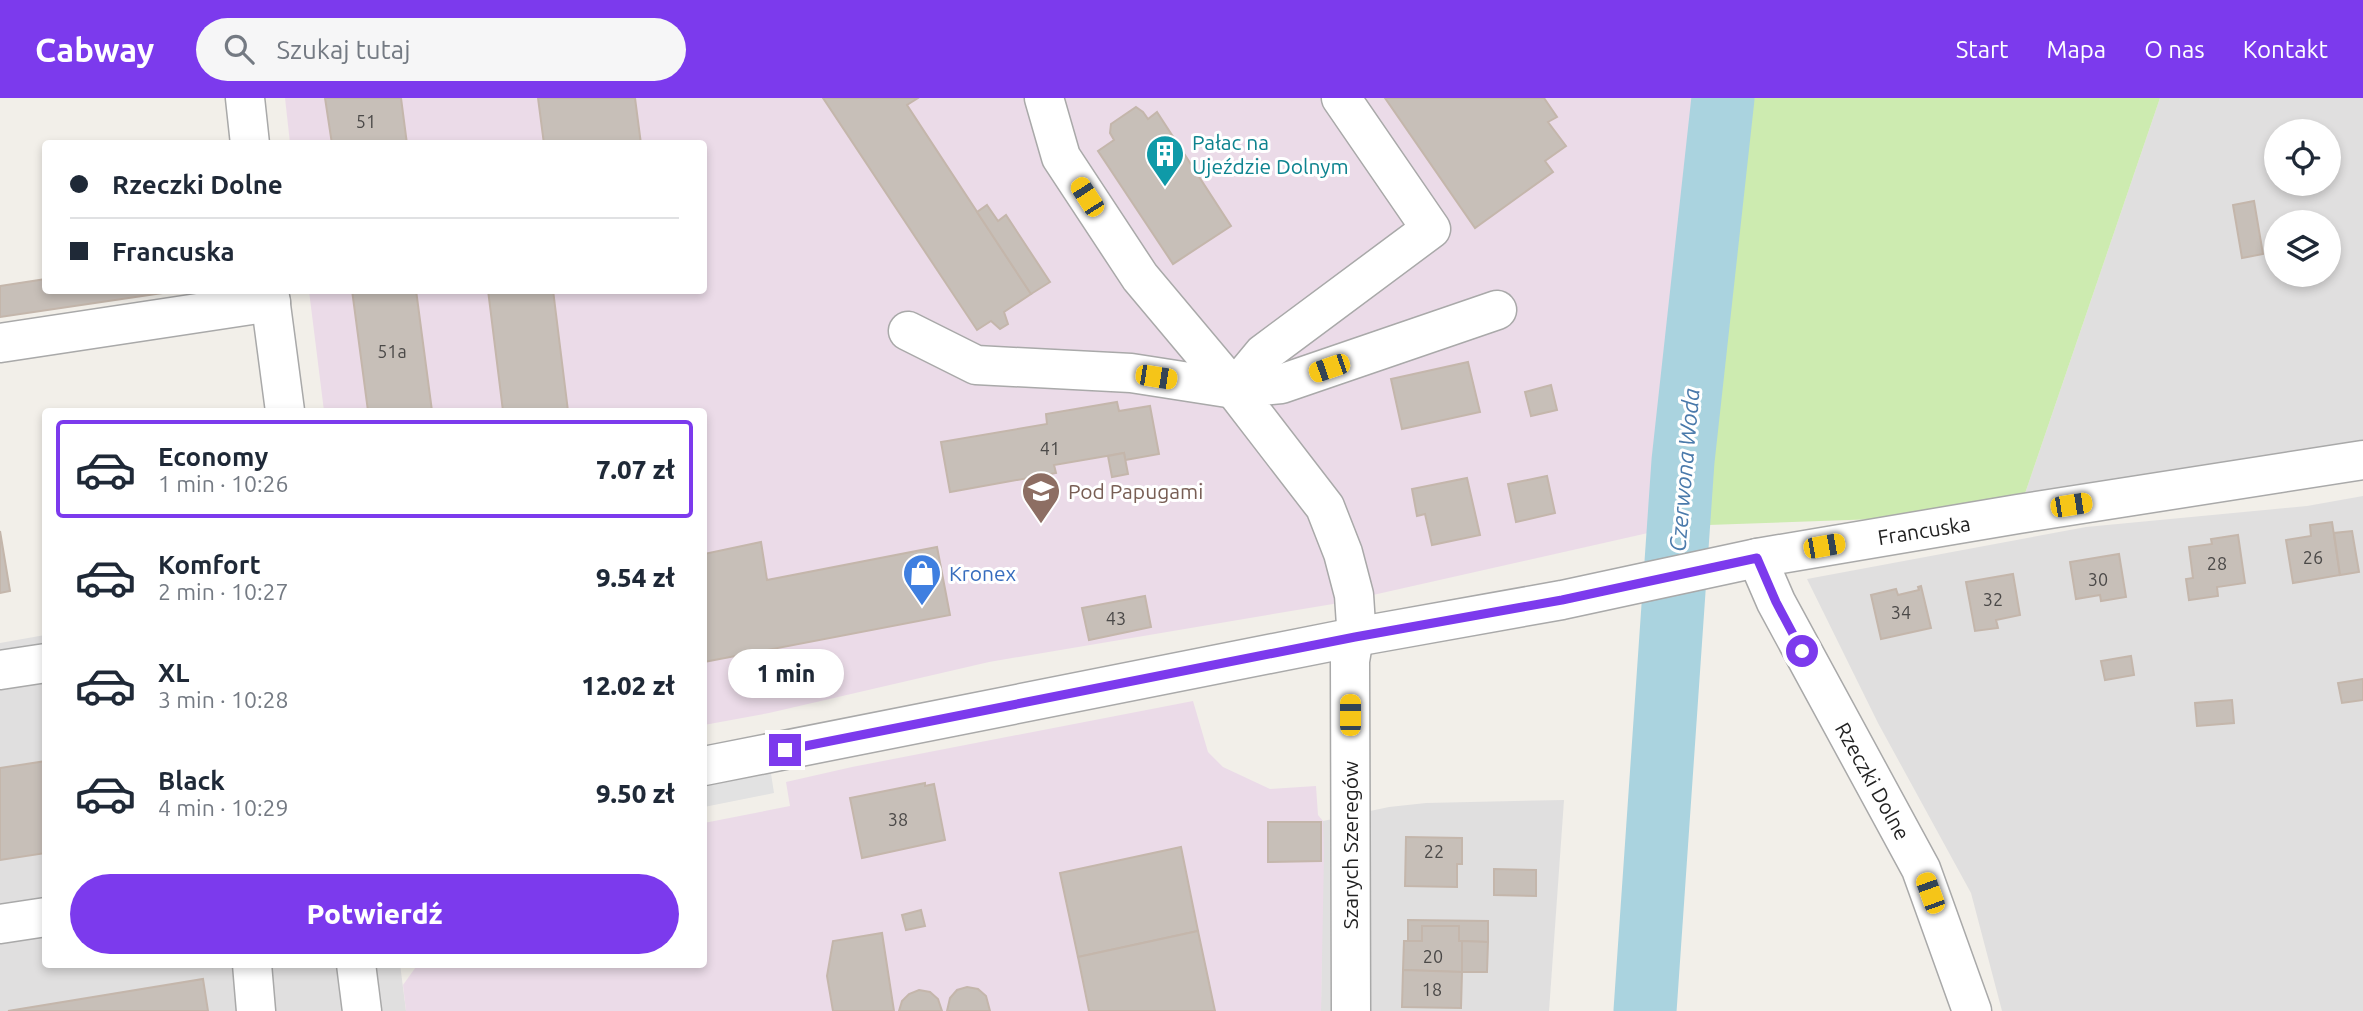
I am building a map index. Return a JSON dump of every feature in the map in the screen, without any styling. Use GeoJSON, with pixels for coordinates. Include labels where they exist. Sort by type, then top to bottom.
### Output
{"type":"FeatureCollection","features":[{"type":"Feature","properties":{"kind":"street"},"geometry":{"type":"LineString","coordinates":[[244,98],[249,140]]}},
{"type":"Feature","properties":{"kind":"street","name":"Szarych Szeregów"},"geometry":{"type":"LineString","coordinates":[[1044,98],[1061,157],[1068,168],[1140,277],[1234,389],[1325,507],[1343,553],[1354,595],[1355,637],[1350,661],[1351,1011]]}},
{"type":"Feature","properties":{"kind":"street"},"geometry":{"type":"LineString","coordinates":[[1234,389],[1263,355],[1431,229],[1341,98]]}},
{"type":"Feature","properties":{"kind":"street"},"geometry":{"type":"LineString","coordinates":[[0,343],[270,296],[285,408]]}},
{"type":"Feature","properties":{"kind":"street"},"geometry":{"type":"LineString","coordinates":[[908,331],[976,365],[1130,373],[1234,389],[1281,384],[1497,310]]}},
{"type":"Feature","properties":{"kind":"street","name":"Francuska"},"geometry":{"type":"LineString","coordinates":[[707,765],[1355,637],[1562,600],[1757,558],[2363,460]]}},
{"type":"Feature","properties":{"kind":"street","name":"Rzeczki Dolne"},"geometry":{"type":"LineString","coordinates":[[1757,558],[1776,602],[1921,869],[1972,1011]]}},
{"type":"Feature","properties":{"kind":"street"},"geometry":{"type":"LineString","coordinates":[[0,670],[42,664]]}},
{"type":"Feature","properties":{"kind":"street"},"geometry":{"type":"LineString","coordinates":[[0,924],[42,918]]}},
{"type":"Feature","properties":{"kind":"street"},"geometry":{"type":"LineString","coordinates":[[252,968],[256,1011]]}},
{"type":"Feature","properties":{"kind":"street"},"geometry":{"type":"LineString","coordinates":[[357,968],[362,1011]]}},
{"type":"Feature","properties":{"kind":"shaded area"},"geometry":{"type":"Polygon","coordinates":[[[285,98],[1723,98],[1683,461],[1679,526],[1333,604],[989,662],[769,713],[707,724],[707,408],[324,408],[309,294],[707,294],[707,140],[290,140],[285,98]]]}},
{"type":"Feature","properties":{"kind":"shaded area"},"geometry":{"type":"Polygon","coordinates":[[[2160,98],[2363,98],[2363,456],[2018,514],[2160,98]]]}},
{"type":"Feature","properties":{"kind":"shaded area"},"geometry":{"type":"Polygon","coordinates":[[[2363,496],[2363,1011],[2002,1011],[1971,893],[1878,723],[1807,579],[2086,527],[2307,506],[2363,496]]]}},
{"type":"Feature","properties":{"kind":"shaded area"},"geometry":{"type":"Polygon","coordinates":[[[42,636],[42,968],[401,968],[406,1011],[0,1011],[0,643],[42,636]]]}},
{"type":"Feature","properties":{"kind":"shaded area"},"geometry":{"type":"Polygon","coordinates":[[[1193,701],[1208,752],[1223,767],[1270,789],[1316,786],[1318,815],[1323,821],[1324,853],[1321,1011],[406,1011],[403,985],[415,968],[707,968],[707,822],[790,806],[786,782],[1193,701]]]}},
{"type":"Feature","properties":{"kind":"shaded area"},"geometry":{"type":"Polygon","coordinates":[[[770,767],[774,793],[707,806],[707,779],[770,767]]]}},
{"type":"Feature","properties":{"kind":"shaded area"},"geometry":{"type":"Polygon","coordinates":[[[1564,800],[1549,1011],[1321,1011],[1323,821],[1389,807],[1426,803],[1564,800]]]}},
{"type":"Feature","properties":{"kind":"green space"},"geometry":{"type":"Polygon","coordinates":[[[1723,98],[2160,98],[2018,514],[1679,526],[1683,461],[1723,98]]]}},
{"type":"Feature","properties":{"kind":"building"},"geometry":{"type":"Polygon","coordinates":[[[325,98],[401,98],[406,140],[331,140],[325,98]]]}},
{"type":"Feature","properties":{"kind":"building"},"geometry":{"type":"Polygon","coordinates":[[[538,98],[635,98],[640,140],[543,140],[538,98]]]}},
{"type":"Feature","properties":{"kind":"building"},"geometry":{"type":"Polygon","coordinates":[[[823,98],[918,98],[907,105],[1031,294],[1004,312],[1008,324],[1000,329],[991,321],[977,330],[823,98]]]}},
{"type":"Feature","properties":{"kind":"building"},"geometry":{"type":"Polygon","coordinates":[[[1385,98],[1544,98],[1557,117],[1548,122],[1566,146],[1545,161],[1553,172],[1475,228],[1385,98]]]}},
{"type":"Feature","properties":{"kind":"building","name":"Pałac na Ujeździe Dolnym"},"geometry":{"type":"Polygon","coordinates":[[[1136,107],[1148,119],[1157,112],[1231,226],[1173,264],[1098,151],[1114,140],[1110,133],[1111,124],[1136,107]]]}},
{"type":"Feature","properties":{"kind":"building"},"geometry":{"type":"Polygon","coordinates":[[[2254,201],[2263,254],[2242,258],[2233,205],[2254,201]]]}},
{"type":"Feature","properties":{"kind":"building"},"geometry":{"type":"Polygon","coordinates":[[[987,205],[998,221],[1006,215],[1050,282],[1031,294],[977,212],[987,205]]]}},
{"type":"Feature","properties":{"kind":"building"},"geometry":{"type":"Polygon","coordinates":[[[42,280],[42,294],[156,294],[0,317],[0,286],[42,280]]]}},
{"type":"Feature","properties":{"kind":"building"},"geometry":{"type":"Polygon","coordinates":[[[353,294],[417,294],[432,408],[368,408],[353,294]]]}},
{"type":"Feature","properties":{"kind":"building"},"geometry":{"type":"Polygon","coordinates":[[[488,294],[553,294],[568,408],[503,408],[488,294]]]}},
{"type":"Feature","properties":{"kind":"building"},"geometry":{"type":"Polygon","coordinates":[[[1468,362],[1480,412],[1402,429],[1391,379],[1468,362]]]}},
{"type":"Feature","properties":{"kind":"building"},"geometry":{"type":"Polygon","coordinates":[[[1551,385],[1557,410],[1531,416],[1525,392],[1551,385]]]}},
{"type":"Feature","properties":{"kind":"building"},"geometry":{"type":"Polygon","coordinates":[[[1117,402],[1119,411],[1150,406],[1159,454],[1125,460],[1124,453],[1054,465],[1056,473],[950,492],[941,442],[1047,424],[1046,414],[1117,402]]]}},
{"type":"Feature","properties":{"kind":"building"},"geometry":{"type":"Polygon","coordinates":[[[1124,453],[1128,474],[1112,477],[1108,456],[1124,453]]]}},
{"type":"Feature","properties":{"kind":"building"},"geometry":{"type":"Polygon","coordinates":[[[1547,476],[1555,513],[1516,522],[1508,484],[1547,476]]]}},
{"type":"Feature","properties":{"kind":"building"},"geometry":{"type":"Polygon","coordinates":[[[1467,478],[1480,535],[1432,545],[1425,514],[1417,516],[1412,489],[1467,478]]]}},
{"type":"Feature","properties":{"kind":"building"},"geometry":{"type":"Polygon","coordinates":[[[2332,522],[2340,575],[2293,583],[2286,540],[2311,536],[2310,525],[2332,522]]]}},
{"type":"Feature","properties":{"kind":"building"},"geometry":{"type":"Polygon","coordinates":[[[0,531],[10,591],[0,593],[0,531]]]}},
{"type":"Feature","properties":{"kind":"building"},"geometry":{"type":"Polygon","coordinates":[[[2352,531],[2359,572],[2340,575],[2334,533],[2352,531]]]}},
{"type":"Feature","properties":{"kind":"building"},"geometry":{"type":"Polygon","coordinates":[[[2238,535],[2245,583],[2217,587],[2218,596],[2189,600],[2186,579],[2193,578],[2189,547],[2212,544],[2211,539],[2238,535]]]}},
{"type":"Feature","properties":{"kind":"building"},"geometry":{"type":"Polygon","coordinates":[[[761,542],[767,580],[937,547],[950,615],[707,661],[707,553],[761,542]]]}},
{"type":"Feature","properties":{"kind":"building"},"geometry":{"type":"Polygon","coordinates":[[[2119,554],[2126,597],[2101,601],[2100,595],[2076,599],[2070,562],[2119,554]]]}},
{"type":"Feature","properties":{"kind":"building"},"geometry":{"type":"Polygon","coordinates":[[[2013,574],[2020,615],[1996,620],[1998,628],[1975,631],[1966,582],[2013,574]]]}},
{"type":"Feature","properties":{"kind":"building"},"geometry":{"type":"Polygon","coordinates":[[[1921,586],[1931,628],[1881,639],[1871,595],[1896,589],[1898,595],[1919,590],[1918,587],[1921,586]]]}},
{"type":"Feature","properties":{"kind":"building"},"geometry":{"type":"Polygon","coordinates":[[[1145,596],[1151,627],[1089,640],[1082,608],[1145,596]]]}},
{"type":"Feature","properties":{"kind":"building"},"geometry":{"type":"Polygon","coordinates":[[[2131,656],[2134,675],[2105,680],[2101,661],[2131,656]]]}},
{"type":"Feature","properties":{"kind":"building"},"geometry":{"type":"Polygon","coordinates":[[[2363,679],[2363,700],[2342,703],[2338,683],[2363,679]]]}},
{"type":"Feature","properties":{"kind":"building"},"geometry":{"type":"Polygon","coordinates":[[[2232,700],[2234,723],[2197,726],[2195,703],[2232,700]]]}},
{"type":"Feature","properties":{"kind":"building"},"geometry":{"type":"Polygon","coordinates":[[[42,762],[42,854],[0,860],[0,768],[42,762]]]}},
{"type":"Feature","properties":{"kind":"building"},"geometry":{"type":"Polygon","coordinates":[[[925,783],[925,786],[934,784],[945,840],[862,858],[850,798],[925,783]]]}},
{"type":"Feature","properties":{"kind":"building"},"geometry":{"type":"Polygon","coordinates":[[[1268,822],[1321,822],[1321,861],[1268,862],[1268,822]]]}},
{"type":"Feature","properties":{"kind":"building"},"geometry":{"type":"Polygon","coordinates":[[[1406,837],[1462,838],[1462,864],[1457,864],[1457,887],[1405,886],[1406,837]]]}},
{"type":"Feature","properties":{"kind":"building"},"geometry":{"type":"Polygon","coordinates":[[[1181,847],[1198,931],[1078,957],[1060,873],[1181,847]]]}},
{"type":"Feature","properties":{"kind":"building"},"geometry":{"type":"Polygon","coordinates":[[[1494,869],[1536,870],[1536,896],[1494,895],[1494,869]]]}},
{"type":"Feature","properties":{"kind":"building"},"geometry":{"type":"Polygon","coordinates":[[[921,910],[925,926],[906,930],[902,915],[921,910]]]}},
{"type":"Feature","properties":{"kind":"building"},"geometry":{"type":"Polygon","coordinates":[[[1408,920],[1488,921],[1488,942],[1459,941],[1459,926],[1422,926],[1422,941],[1408,941],[1408,920]]]}},
{"type":"Feature","properties":{"kind":"building"},"geometry":{"type":"Polygon","coordinates":[[[1422,926],[1459,926],[1462,972],[1403,970],[1404,941],[1422,941],[1422,926]]]}},
{"type":"Feature","properties":{"kind":"building"},"geometry":{"type":"Polygon","coordinates":[[[1198,931],[1215,1011],[1089,1011],[1078,957],[1198,931]]]}},
{"type":"Feature","properties":{"kind":"building"},"geometry":{"type":"Polygon","coordinates":[[[882,933],[894,1011],[833,1011],[827,976],[833,941],[882,933]]]}},
{"type":"Feature","properties":{"kind":"building"},"geometry":{"type":"Polygon","coordinates":[[[1462,941],[1488,942],[1487,972],[1462,972],[1462,941]]]}},
{"type":"Feature","properties":{"kind":"building"},"geometry":{"type":"Polygon","coordinates":[[[1403,970],[1462,972],[1461,1008],[1402,1007],[1403,970]]]}},
{"type":"Feature","properties":{"kind":"building"},"geometry":{"type":"Polygon","coordinates":[[[203,979],[208,1011],[8,1011],[203,979]]]}},
{"type":"Feature","properties":{"kind":"building"},"geometry":{"type":"Polygon","coordinates":[[[967,987],[978,989],[986,996],[990,1011],[947,1011],[950,998],[957,990],[967,987]]]}},
{"type":"Feature","properties":{"kind":"building"},"geometry":{"type":"Polygon","coordinates":[[[919,990],[930,992],[938,999],[942,1011],[899,1011],[902,1001],[919,990]]]}},
{"type":"Feature","properties":{"kind":"waterway","name":"Czerwona Woda"},"geometry":{"type":"LineString","coordinates":[[1645,1011],[1683,461],[1723,98]]}},
{"type":"Feature","properties":{"kind":"place","name":"Pałac na Ujeździe Dolnym"},"geometry":{"type":"Point","coordinates":[1165,188]}},
{"type":"Feature","properties":{"kind":"place","name":"Pod Papugami"},"geometry":{"type":"Point","coordinates":[1041,525]}},
{"type":"Feature","properties":{"kind":"place","name":"Kronex"},"geometry":{"type":"Point","coordinates":[922,607]}},
{"type":"Feature","properties":{"kind":"route"},"geometry":{"type":"LineString","coordinates":[[785,750],[1355,637],[1562,600],[1757,558],[1802,651]]}}]}
